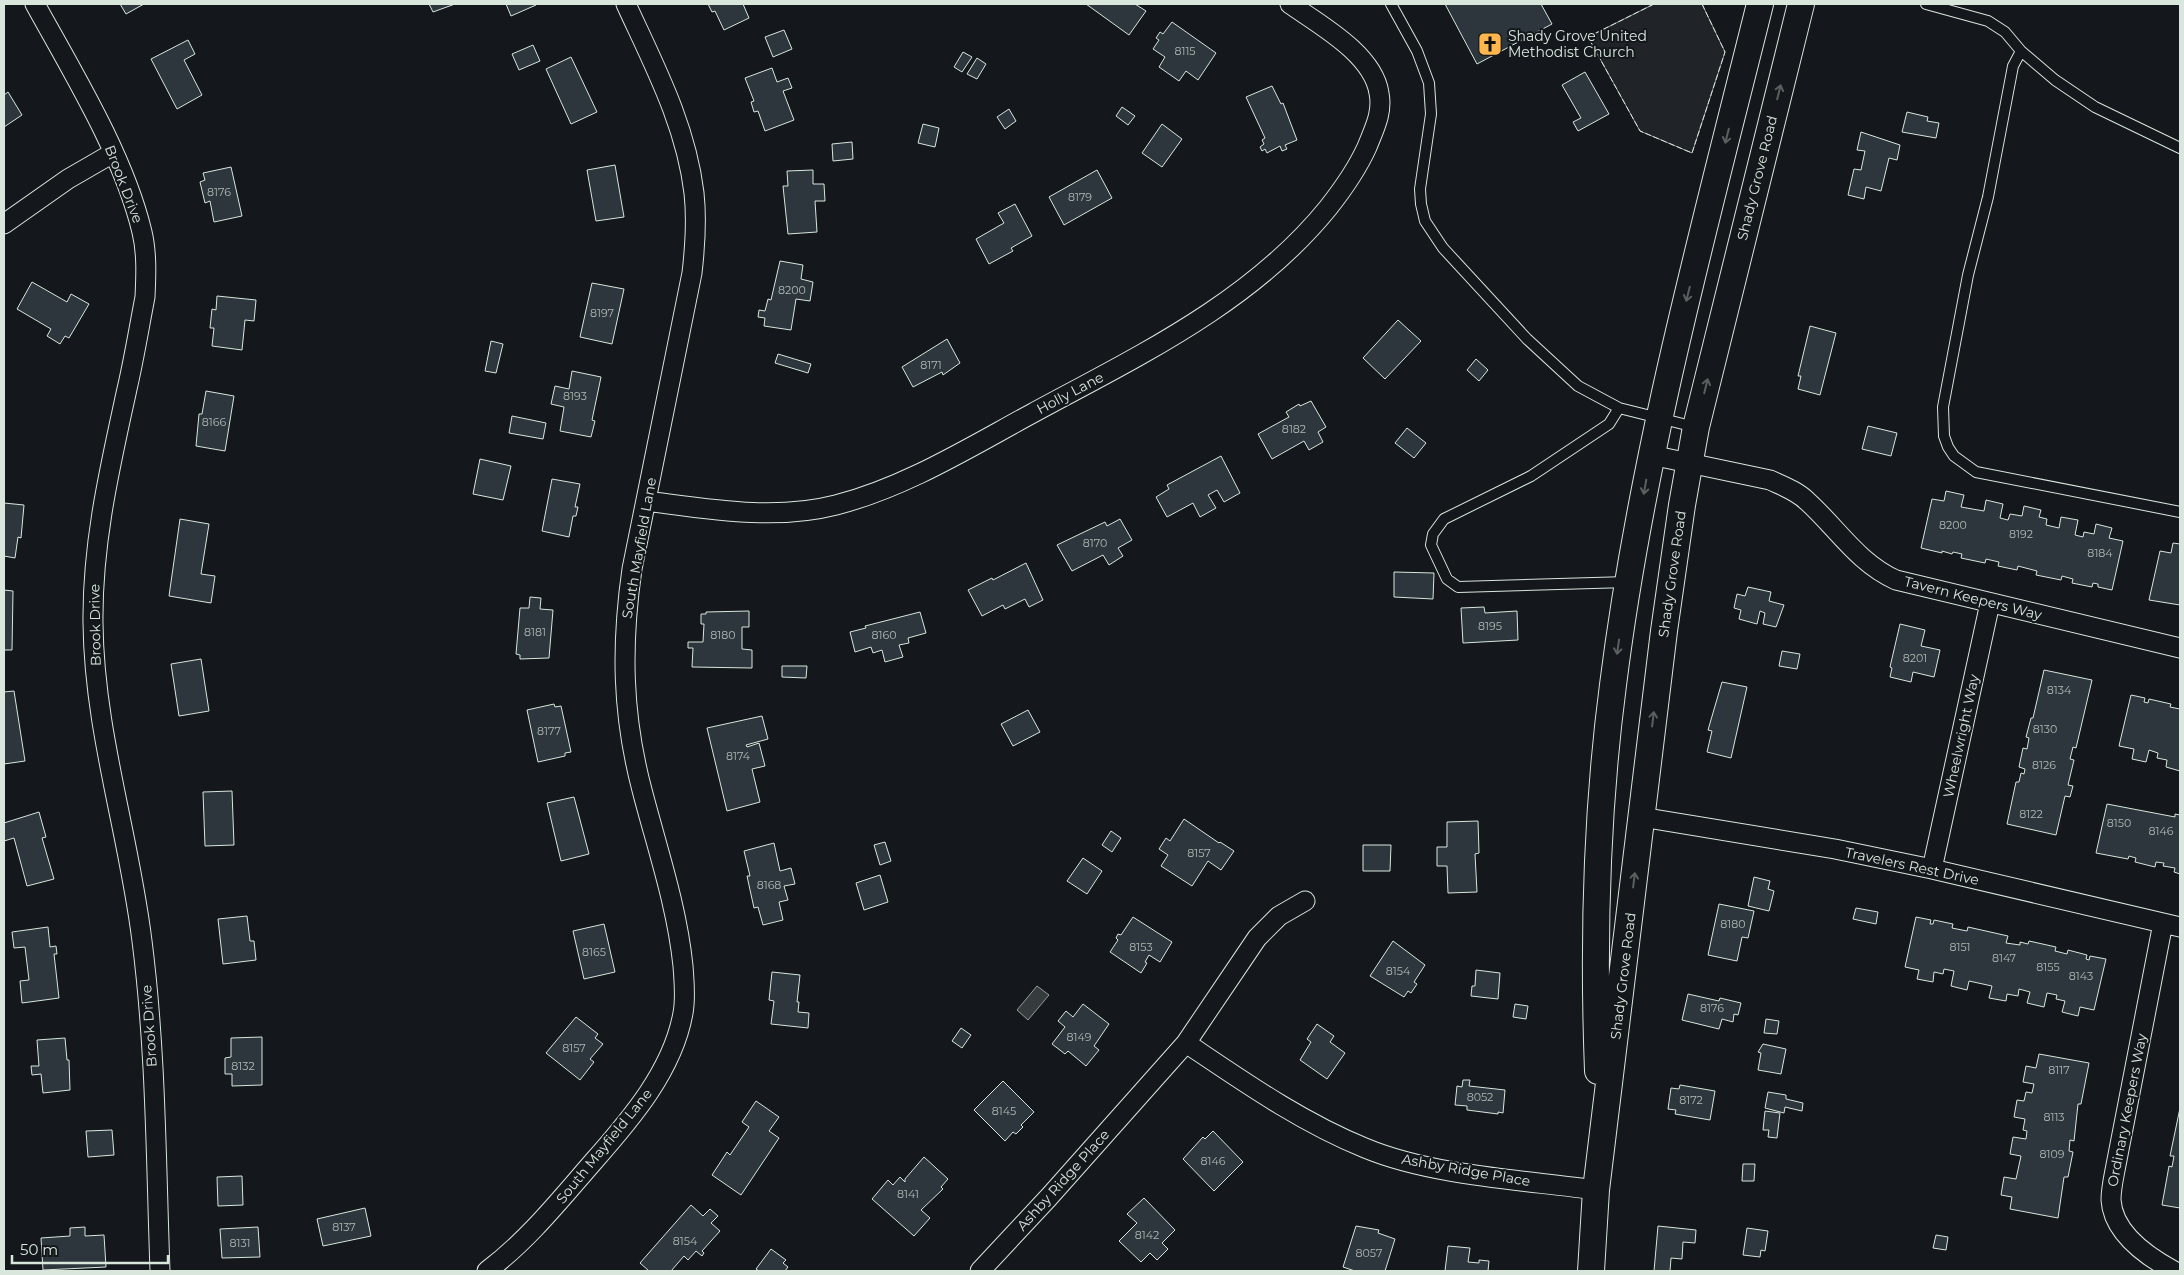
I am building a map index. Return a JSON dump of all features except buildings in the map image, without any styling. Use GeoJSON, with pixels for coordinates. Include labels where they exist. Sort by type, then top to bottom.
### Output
{"type":"FeatureCollection","features":[{"type":"Feature","properties":{"kind":"main road","name":"Shady Grove Road"},"geometry":{"type":"LineString","coordinates":[[1602,1155],[1597,1033],[1595,909],[1599,831],[1612,686],[1628,582],[1659,418],[1760,4]]}},
{"type":"Feature","properties":{"kind":"main road","name":"Shady Grove Road"},"geometry":{"type":"LineString","coordinates":[[1591,1271],[1596,1190],[1602,1155],[1641,817],[1664,631],[1690,464],[1696,428],[1801,4]]}},
{"type":"Feature","properties":{"kind":"street","name":"Brook Drive"},"geometry":{"type":"LineString","coordinates":[[35,4],[89,102],[113,153],[134,203],[142,234],[146,265],[145,297],[101,509],[96,556],[93,622],[95,665],[101,718],[131,859],[143,942],[150,1040],[160,1271]]}},
{"type":"Feature","properties":{"kind":"street","name":"South Mayfield Lane"},"geometry":{"type":"LineString","coordinates":[[487,1271],[528,1236],[602,1152],[648,1094],[669,1055],[679,1031],[684,1011],[685,991],[681,944],[671,898],[641,788],[626,712],[624,660],[626,609],[632,569],[692,273],[696,234],[694,194],[687,153],[674,112],[626,4]]}},
{"type":"Feature","properties":{"kind":"street","name":"Holly Lane"},"geometry":{"type":"LineString","coordinates":[[646,501],[728,511],[770,513],[807,510],[871,494],[920,473],[1161,344],[1229,300],[1279,261],[1312,228],[1341,191],[1361,159],[1380,116],[1379,91],[1371,71],[1360,56],[1290,4]]}},
{"type":"Feature","properties":{"kind":"street"},"geometry":{"type":"LineString","coordinates":[[4,224],[68,179],[113,153]]}},
{"type":"Feature","properties":{"kind":"street","name":"Tavern Keepers Way"},"geometry":{"type":"LineString","coordinates":[[1651,456],[1770,480],[1789,488],[1806,500],[1856,553],[1882,574],[1911,585],[2180,648]]}},
{"type":"Feature","properties":{"kind":"street","name":"Wheelwright Way"},"geometry":{"type":"LineString","coordinates":[[1932,869],[1990,603]]}},
{"type":"Feature","properties":{"kind":"street","name":"Travelers Rest Drive"},"geometry":{"type":"LineString","coordinates":[[1641,817],[1834,849],[1932,869],[2172,925]]}},
{"type":"Feature","properties":{"kind":"street","name":"Ashby Ridge Place"},"geometry":{"type":"LineString","coordinates":[[980,1271],[1050,1197],[1186,1043],[1257,938],[1279,916],[1305,902]]}},
{"type":"Feature","properties":{"kind":"street","name":"Ordinary Keepers Way"},"geometry":{"type":"LineString","coordinates":[[2172,925],[2116,1165],[2111,1202],[2115,1216],[2123,1231],[2149,1256],[2174,1271]]}},
{"type":"Feature","properties":{"kind":"street","name":"Ashby Ridge Place"},"geometry":{"type":"LineString","coordinates":[[1186,1043],[1307,1121],[1366,1149],[1427,1166],[1596,1190]]}},
{"type":"Feature","properties":{"kind":"lane"},"geometry":{"type":"LineString","coordinates":[[1391,4],[1417,51],[1429,83],[1431,114],[1420,189],[1421,204],[1425,221],[1444,248],[1527,339],[1578,386],[1619,408],[1696,428]]}},
{"type":"Feature","properties":{"kind":"lane"},"geometry":{"type":"LineString","coordinates":[[1926,4],[1988,21],[2004,32],[2021,52],[2055,80],[2096,107],[2180,148]]}},
{"type":"Feature","properties":{"kind":"lane"},"geometry":{"type":"LineString","coordinates":[[2021,52],[2013,66],[1988,197],[1968,276],[1943,407],[1944,436],[1954,456],[1976,472],[2180,512]]}},
{"type":"Feature","properties":{"kind":"lane"},"geometry":{"type":"LineString","coordinates":[[1619,408],[1610,424],[1531,476],[1444,519],[1433,534],[1432,545],[1448,579],[1458,587],[1628,582]]}},
{"type":"Feature","properties":{"kind":"shaded area"},"geometry":{"type":"Polygon","coordinates":[[[1654,4],[1702,4],[1725,52],[1692,153],[1640,131],[1588,37],[1654,4]]]}},
{"type":"Feature","properties":{"kind":"shaded area"},"geometry":{"type":"Polygon","coordinates":[[[1037,986],[1049,995],[1028,1020],[1017,1010],[1037,986]]]}},
{"type":"Feature","properties":{"kind":"fence"},"geometry":{"type":"LineString","coordinates":[[1654,4],[1588,37],[1640,131],[1692,153],[1725,52],[1702,4]]}},
{"type":"Feature","properties":{"kind":"place","name":"Shady Grove United Methodist Church"},"geometry":{"type":"Point","coordinates":[1490,44]}}]}
